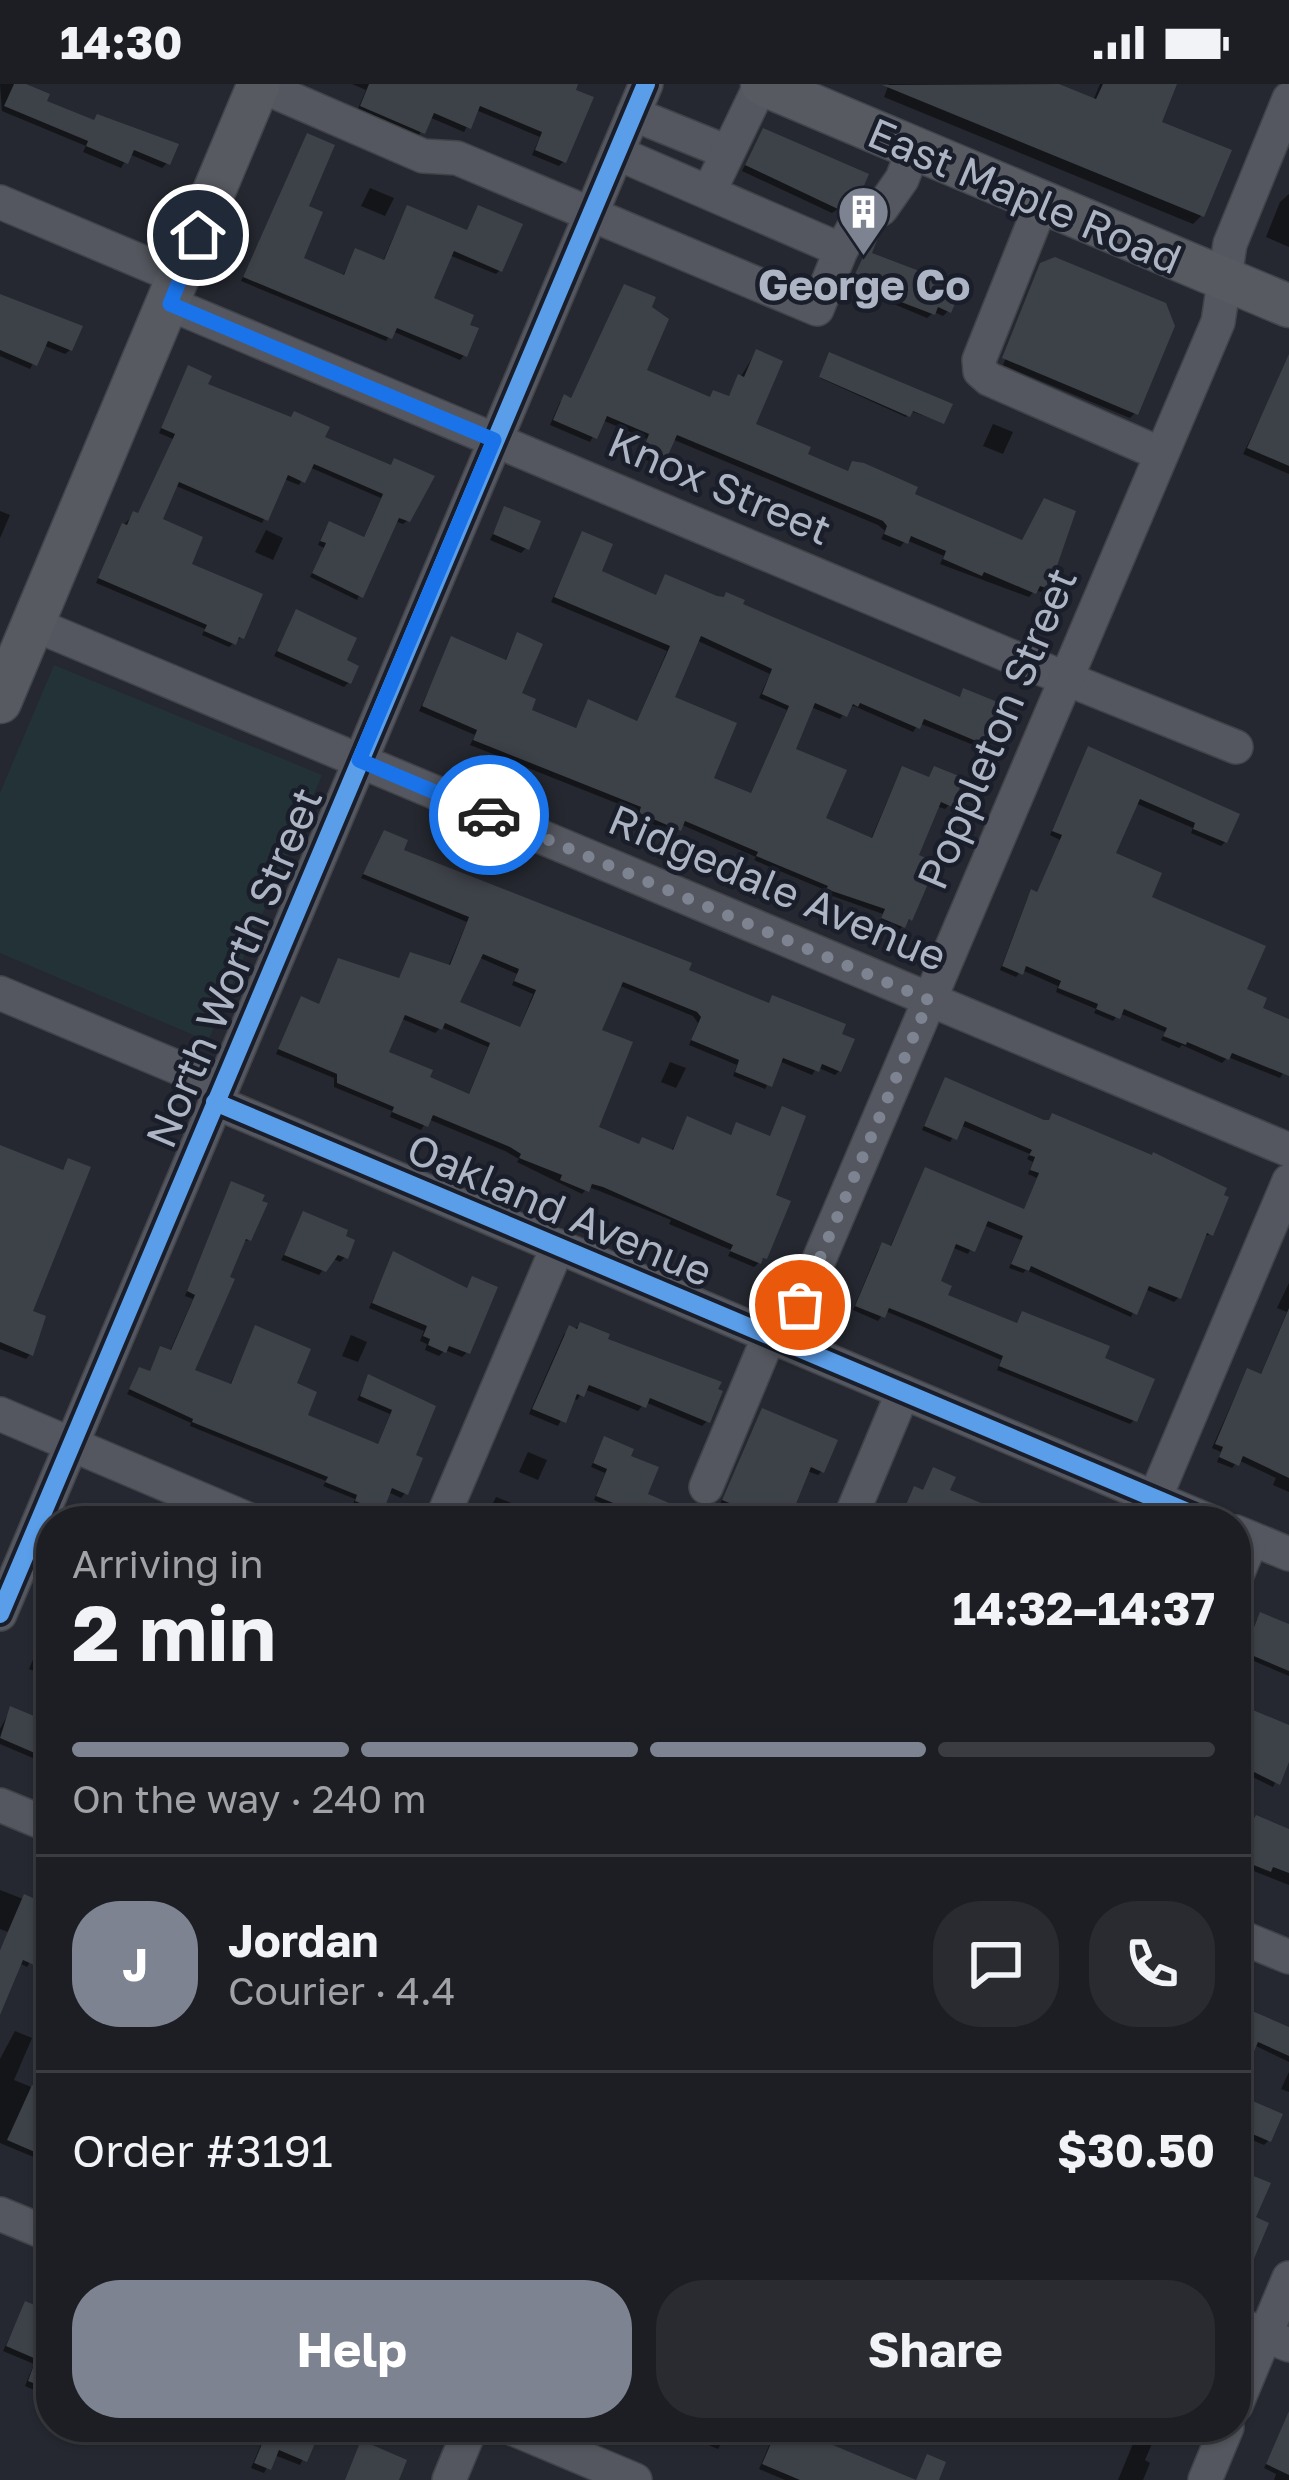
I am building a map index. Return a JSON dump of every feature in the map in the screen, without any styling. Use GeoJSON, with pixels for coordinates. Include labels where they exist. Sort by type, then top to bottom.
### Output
{"type":"FeatureCollection","features":[{"type":"Feature","properties":{"kind":"main road"},"geometry":{"type":"LineString","coordinates":[[0,702],[18,642],[175,291],[259,84]]}},
{"type":"Feature","properties":{"kind":"main road","name":"East Maple Road"},"geometry":{"type":"LineString","coordinates":[[761,84],[1289,307]]}},
{"type":"Feature","properties":{"kind":"street"},"geometry":{"type":"LineString","coordinates":[[259,84],[320,97],[423,156],[457,158],[817,309],[859,218],[881,209],[902,179],[914,148]]}},
{"type":"Feature","properties":{"kind":"street"},"geometry":{"type":"LineString","coordinates":[[709,192],[761,84]]}},
{"type":"Feature","properties":{"kind":"street"},"geometry":{"type":"LineString","coordinates":[[640,99],[727,152]]}},
{"type":"Feature","properties":{"kind":"street","name":"North Worth Street"},"geometry":{"type":"LineString","coordinates":[[45,1506],[207,1089],[359,760],[640,99]]}},
{"type":"Feature","properties":{"kind":"street","name":"Poppleton Street"},"geometry":{"type":"LineString","coordinates":[[706,1487],[929,1000],[1218,322],[1230,244],[1289,99]]}},
{"type":"Feature","properties":{"kind":"street"},"geometry":{"type":"LineString","coordinates":[[617,153],[841,250]]}},
{"type":"Feature","properties":{"kind":"street","name":"Knox Street"},"geometry":{"type":"LineString","coordinates":[[0,202],[175,291],[494,440],[1237,747]]}},
{"type":"Feature","properties":{"kind":"street"},"geometry":{"type":"LineString","coordinates":[[1042,202],[979,360],[980,371],[1161,454]]}},
{"type":"Feature","properties":{"kind":"street","name":"Ridgedale Avenue"},"geometry":{"type":"LineString","coordinates":[[18,642],[359,760],[1289,1150]]}},
{"type":"Feature","properties":{"kind":"street","name":"Oakland Avenue"},"geometry":{"type":"LineString","coordinates":[[0,993],[557,1246],[1174,1506]]}},
{"type":"Feature","properties":{"kind":"street"},"geometry":{"type":"LineString","coordinates":[[1155,1498],[1289,1181]]}},
{"type":"Feature","properties":{"kind":"street"},"geometry":{"type":"LineString","coordinates":[[447,1506],[557,1246]]}},
{"type":"Feature","properties":{"kind":"street"},"geometry":{"type":"LineString","coordinates":[[855,1506],[903,1392]]}},
{"type":"Feature","properties":{"kind":"street"},"geometry":{"type":"LineString","coordinates":[[0,1414],[217,1506]]}},
{"type":"Feature","properties":{"kind":"street","name":"North Worth Street"},"geometry":{"type":"LineString","coordinates":[[0,1614],[36,1528]]}},
{"type":"Feature","properties":{"kind":"street"},"geometry":{"type":"LineString","coordinates":[[1251,1538],[1289,1554]]}},
{"type":"Feature","properties":{"kind":"street"},"geometry":{"type":"LineString","coordinates":[[0,1805],[36,1820]]}},
{"type":"Feature","properties":{"kind":"street"},"geometry":{"type":"LineString","coordinates":[[1251,1941],[1289,1957]]}},
{"type":"Feature","properties":{"kind":"street"},"geometry":{"type":"LineString","coordinates":[[0,2214],[36,2229]]}},
{"type":"Feature","properties":{"kind":"street"},"geometry":{"type":"LineString","coordinates":[[1251,2366],[1289,2278]]}},
{"type":"Feature","properties":{"kind":"street"},"geometry":{"type":"LineString","coordinates":[[448,2480],[464,2442]]}},
{"type":"Feature","properties":{"kind":"street"},"geometry":{"type":"LineString","coordinates":[[545,2442],[635,2480]]}},
{"type":"Feature","properties":{"kind":"street"},"geometry":{"type":"LineString","coordinates":[[1205,2480],[1221,2442]]}},
{"type":"Feature","properties":{"kind":"shaded area"},"geometry":{"type":"Polygon","coordinates":[[[54,665],[322,775],[208,1041],[0,953],[0,793],[54,665]]]}},
{"type":"Feature","properties":{"kind":"building"},"geometry":{"type":"Polygon","coordinates":[[[14,84],[50,94],[47,101],[94,120],[97,114],[179,144],[170,165],[134,150],[128,164],[86,146],[88,141],[4,106],[14,84]]]}},
{"type":"Feature","properties":{"kind":"building"},"geometry":{"type":"Polygon","coordinates":[[[369,84],[578,84],[576,90],[594,97],[566,163],[535,150],[542,132],[480,106],[471,129],[434,113],[425,134],[360,106],[369,84]]]}},
{"type":"Feature","properties":{"kind":"building"},"geometry":{"type":"Polygon","coordinates":[[[1059,84],[1096,99],[1103,84],[1177,84],[1162,122],[1232,150],[1204,217],[882,85],[1059,84]]]}},
{"type":"Feature","properties":{"kind":"building"},"geometry":{"type":"Polygon","coordinates":[[[763,128],[869,174],[860,195],[840,210],[745,165],[763,128]]]}},
{"type":"Feature","properties":{"kind":"building"},"geometry":{"type":"Polygon","coordinates":[[[307,133],[335,145],[309,206],[323,212],[304,258],[344,275],[355,248],[384,260],[407,205],[467,230],[478,205],[523,224],[502,272],[454,251],[434,298],[474,315],[470,325],[479,328],[467,357],[397,328],[392,339],[243,277],[307,133]]]}},
{"type":"Feature","properties":{"kind":"building"},"geometry":{"type":"Polygon","coordinates":[[[873,236],[878,238],[872,253],[951,283],[949,287],[960,292],[951,313],[938,307],[935,315],[854,284],[847,291],[873,236]]]}},
{"type":"Feature","properties":{"kind":"building"},"geometry":{"type":"Polygon","coordinates":[[[1055,257],[1166,303],[1175,326],[1138,415],[1002,358],[1040,263],[1055,257]]]}},
{"type":"Feature","properties":{"kind":"building"},"geometry":{"type":"Polygon","coordinates":[[[624,284],[656,297],[652,307],[669,319],[647,370],[710,397],[713,390],[729,396],[756,349],[783,361],[756,424],[811,447],[808,454],[848,471],[852,461],[864,463],[918,487],[915,494],[1022,540],[1044,498],[1076,511],[1049,589],[1040,586],[1036,594],[984,572],[982,576],[943,559],[946,551],[911,536],[908,544],[884,534],[887,526],[883,521],[677,435],[665,462],[642,452],[649,434],[607,416],[597,439],[553,420],[564,394],[571,398],[624,284]]]}},
{"type":"Feature","properties":{"kind":"building"},"geometry":{"type":"Polygon","coordinates":[[[0,294],[83,326],[72,351],[48,341],[37,366],[0,350],[0,294]]]}},
{"type":"Feature","properties":{"kind":"building"},"geometry":{"type":"Polygon","coordinates":[[[829,352],[953,404],[944,424],[913,411],[910,417],[819,377],[829,352]]]}},
{"type":"Feature","properties":{"kind":"building"},"geometry":{"type":"Polygon","coordinates":[[[1289,354],[1289,466],[1247,448],[1289,354]]]}},
{"type":"Feature","properties":{"kind":"building"},"geometry":{"type":"Polygon","coordinates":[[[188,365],[212,376],[208,384],[330,427],[325,437],[391,465],[394,458],[435,476],[410,522],[399,518],[363,598],[312,573],[326,543],[320,541],[329,521],[364,537],[383,494],[314,464],[305,483],[288,475],[268,521],[179,482],[163,519],[203,537],[192,564],[263,594],[244,639],[239,637],[236,645],[204,631],[207,625],[98,578],[122,523],[127,525],[133,511],[138,513],[175,434],[161,428],[188,365]]]}},
{"type":"Feature","properties":{"kind":"building"},"geometry":{"type":"Polygon","coordinates":[[[504,506],[541,521],[529,550],[493,534],[504,506]]]}},
{"type":"Feature","properties":{"kind":"building"},"geometry":{"type":"Polygon","coordinates":[[[582,531],[613,544],[602,571],[656,595],[665,574],[717,596],[724,597],[726,592],[745,600],[743,604],[960,697],[963,688],[1000,703],[983,744],[924,719],[920,729],[860,703],[858,707],[853,704],[847,717],[815,703],[796,749],[847,770],[826,818],[872,838],[902,766],[929,777],[934,766],[964,778],[952,807],[941,802],[919,855],[937,863],[912,921],[905,928],[881,918],[885,909],[826,889],[828,886],[756,856],[758,852],[685,821],[681,831],[639,813],[641,807],[473,740],[477,730],[422,706],[451,636],[506,660],[517,632],[543,644],[522,693],[536,699],[532,710],[576,728],[588,699],[637,721],[670,646],[554,597],[582,531]],[[701,636],[675,697],[737,723],[714,778],[751,793],[789,706],[762,694],[772,669],[701,636]]]}},
{"type":"Feature","properties":{"kind":"building"},"geometry":{"type":"Polygon","coordinates":[[[296,609],[357,638],[347,660],[359,666],[351,684],[277,651],[296,609]]]}},
{"type":"Feature","properties":{"kind":"building"},"geometry":{"type":"Polygon","coordinates":[[[1088,746],[1240,814],[1227,843],[1140,799],[1116,853],[1162,873],[1152,897],[1266,946],[1247,989],[1267,998],[1263,1008],[1289,1019],[1289,1076],[1232,1053],[1229,1060],[1163,1036],[1167,1028],[1124,1009],[1120,1019],[1096,1009],[1098,1004],[1058,988],[1061,981],[1026,966],[1023,975],[1002,966],[1031,889],[1037,892],[1062,835],[1052,831],[1088,746]]]}},
{"type":"Feature","properties":{"kind":"building"},"geometry":{"type":"Polygon","coordinates":[[[384,830],[408,840],[404,850],[692,963],[689,970],[769,1003],[772,995],[846,1024],[842,1034],[855,1039],[841,1072],[822,1064],[819,1072],[783,1058],[772,1087],[735,1072],[739,1060],[691,1040],[701,1017],[697,1012],[623,982],[602,1030],[633,1042],[599,1127],[639,1144],[642,1137],[673,1150],[687,1116],[731,1135],[736,1122],[770,1136],[782,1106],[806,1116],[776,1195],[791,1201],[767,1259],[761,1264],[730,1251],[733,1245],[603,1187],[592,1184],[589,1192],[560,1180],[562,1175],[519,1158],[521,1154],[510,1147],[433,1115],[428,1127],[392,1112],[394,1107],[337,1083],[337,1074],[278,1049],[301,996],[319,1004],[338,958],[399,978],[410,952],[450,965],[469,917],[363,874],[384,830]],[[483,954],[460,1002],[520,1027],[536,990],[514,981],[519,969],[483,954]],[[405,1015],[389,1052],[433,1070],[430,1077],[469,1094],[490,1043],[445,1023],[442,1030],[405,1015]]]}},
{"type":"Feature","properties":{"kind":"building"},"geometry":{"type":"Polygon","coordinates":[[[945,1077],[1044,1120],[1052,1113],[1153,1152],[1227,1188],[1224,1195],[1229,1197],[1213,1236],[1207,1233],[1181,1299],[1149,1286],[1137,1315],[1031,1266],[1029,1271],[1011,1264],[1023,1236],[988,1221],[975,1252],[956,1244],[941,1281],[952,1286],[948,1295],[1017,1323],[1022,1311],[1110,1346],[1105,1358],[1155,1379],[1137,1422],[999,1366],[1003,1356],[924,1322],[889,1308],[885,1318],[855,1306],[882,1242],[891,1246],[925,1167],[1024,1209],[1039,1173],[1030,1170],[1035,1157],[1029,1155],[1032,1150],[965,1121],[957,1140],[924,1126],[945,1077]]]}},
{"type":"Feature","properties":{"kind":"building"},"geometry":{"type":"Polygon","coordinates":[[[0,1145],[63,1170],[68,1158],[91,1167],[33,1311],[46,1316],[33,1356],[0,1342],[0,1145]]]}},
{"type":"Feature","properties":{"kind":"building"},"geometry":{"type":"Polygon","coordinates":[[[231,1181],[265,1195],[262,1201],[268,1203],[251,1241],[246,1239],[230,1277],[235,1279],[195,1370],[231,1384],[255,1325],[311,1349],[297,1383],[317,1392],[308,1415],[378,1444],[392,1410],[360,1396],[368,1374],[436,1406],[416,1455],[423,1458],[408,1495],[392,1488],[385,1506],[368,1506],[355,1501],[357,1495],[325,1482],[328,1477],[192,1422],[129,1389],[139,1367],[150,1371],[160,1346],[171,1350],[195,1295],[187,1291],[231,1181]]]}},
{"type":"Feature","properties":{"kind":"building"},"geometry":{"type":"Polygon","coordinates":[[[303,1211],[348,1230],[346,1236],[355,1240],[348,1259],[338,1255],[326,1272],[284,1255],[303,1211]]]}},
{"type":"Feature","properties":{"kind":"building"},"geometry":{"type":"Polygon","coordinates":[[[393,1251],[467,1288],[472,1276],[498,1287],[470,1354],[449,1346],[446,1353],[428,1345],[430,1339],[423,1336],[427,1326],[372,1303],[393,1251]]]}},
{"type":"Feature","properties":{"kind":"building"},"geometry":{"type":"Polygon","coordinates":[[[1289,1308],[1289,1478],[1243,1456],[1239,1466],[1219,1457],[1223,1447],[1215,1444],[1247,1368],[1261,1374],[1289,1308]]]}},
{"type":"Feature","properties":{"kind":"building"},"geometry":{"type":"Polygon","coordinates":[[[580,1322],[610,1334],[608,1339],[722,1382],[710,1423],[650,1398],[646,1408],[589,1385],[584,1397],[577,1394],[566,1423],[532,1409],[569,1325],[577,1329],[580,1322]]]}},
{"type":"Feature","properties":{"kind":"building"},"geometry":{"type":"Polygon","coordinates":[[[762,1408],[838,1440],[824,1473],[811,1467],[795,1506],[737,1506],[722,1500],[762,1408]]]}},
{"type":"Feature","properties":{"kind":"building"},"geometry":{"type":"Polygon","coordinates":[[[604,1436],[634,1449],[631,1456],[659,1467],[648,1494],[676,1506],[620,1506],[596,1496],[607,1469],[593,1463],[604,1436]]]}},
{"type":"Feature","properties":{"kind":"building"},"geometry":{"type":"Polygon","coordinates":[[[933,1467],[956,1477],[950,1490],[988,1506],[906,1505],[914,1486],[923,1490],[933,1467]]]}},
{"type":"Feature","properties":{"kind":"building"},"geometry":{"type":"Polygon","coordinates":[[[1260,1612],[1289,1624],[1289,1671],[1251,1655],[1251,1634],[1260,1612]]]}},
{"type":"Feature","properties":{"kind":"building"},"geometry":{"type":"Polygon","coordinates":[[[10,1706],[36,1717],[36,1754],[0,1738],[10,1706]]]}},
{"type":"Feature","properties":{"kind":"building"},"geometry":{"type":"Polygon","coordinates":[[[1251,1709],[1289,1725],[1289,1762],[1280,1785],[1251,1770],[1251,1709]]]}},
{"type":"Feature","properties":{"kind":"building"},"geometry":{"type":"Polygon","coordinates":[[[1256,1815],[1289,1829],[1289,1873],[1251,1864],[1251,1823],[1256,1815]]]}},
{"type":"Feature","properties":{"kind":"building"},"geometry":{"type":"Polygon","coordinates":[[[24,1894],[36,1899],[36,1960],[34,1965],[23,1960],[0,2015],[0,1950],[24,1894]]]}},
{"type":"Feature","properties":{"kind":"building"},"geometry":{"type":"Polygon","coordinates":[[[1251,2011],[1289,2027],[1289,2056],[1258,2042],[1251,2059],[1251,2011]]]}},
{"type":"Feature","properties":{"kind":"building"},"geometry":{"type":"Polygon","coordinates":[[[32,2085],[36,2086],[36,2153],[7,2140],[32,2085]]]}},
{"type":"Feature","properties":{"kind":"building"},"geometry":{"type":"Polygon","coordinates":[[[1251,2100],[1283,2114],[1271,2142],[1251,2133],[1251,2100]]]}},
{"type":"Feature","properties":{"kind":"building"},"geometry":{"type":"Polygon","coordinates":[[[1251,2175],[1271,2183],[1256,2217],[1269,2223],[1253,2261],[1251,2175]]]}},
{"type":"Feature","properties":{"kind":"building"},"geometry":{"type":"Polygon","coordinates":[[[25,2301],[36,2306],[36,2359],[6,2346],[25,2301]]]}},
{"type":"Feature","properties":{"kind":"building"},"geometry":{"type":"Polygon","coordinates":[[[36,2359],[36,2384],[28,2381],[36,2359]]]}},
{"type":"Feature","properties":{"kind":"building"},"geometry":{"type":"Polygon","coordinates":[[[1289,2411],[1289,2475],[1266,2464],[1289,2411]]]}},
{"type":"Feature","properties":{"kind":"building"},"geometry":{"type":"Polygon","coordinates":[[[263,2442],[316,2442],[307,2462],[279,2450],[271,2470],[254,2463],[263,2442]]]}},
{"type":"Feature","properties":{"kind":"building"},"geometry":{"type":"Polygon","coordinates":[[[360,2442],[407,2460],[399,2480],[345,2480],[360,2442]]]}},
{"type":"Feature","properties":{"kind":"building"},"geometry":{"type":"Polygon","coordinates":[[[772,2442],[834,2442],[916,2480],[800,2480],[762,2464],[772,2442]]]}},
{"type":"Feature","properties":{"kind":"building"},"geometry":{"type":"Polygon","coordinates":[[[927,2454],[946,2462],[939,2480],[916,2480],[927,2454]]]}},
{"type":"Feature","properties":{"kind":"cycle path"},"geometry":{"type":"LineString","coordinates":[[46,1506],[646,84]]}},
{"type":"Feature","properties":{"kind":"cycle path"},"geometry":{"type":"LineString","coordinates":[[215,1102],[1173,1506]]}},
{"type":"Feature","properties":{"kind":"cycle path"},"geometry":{"type":"LineString","coordinates":[[0,1614],[36,1529]]}},
{"type":"Feature","properties":{"kind":"way so far"},"geometry":{"type":"LineString","coordinates":[[489,815],[929,1000],[800,1305]]}},
{"type":"Feature","properties":{"kind":"place","name":"George Co"},"geometry":{"type":"Point","coordinates":[864,258]}},
{"type":"Feature","properties":{"kind":"route"},"geometry":{"type":"LineString","coordinates":[[198,235],[170,304],[494,440],[359,760],[489,815]]}}]}
